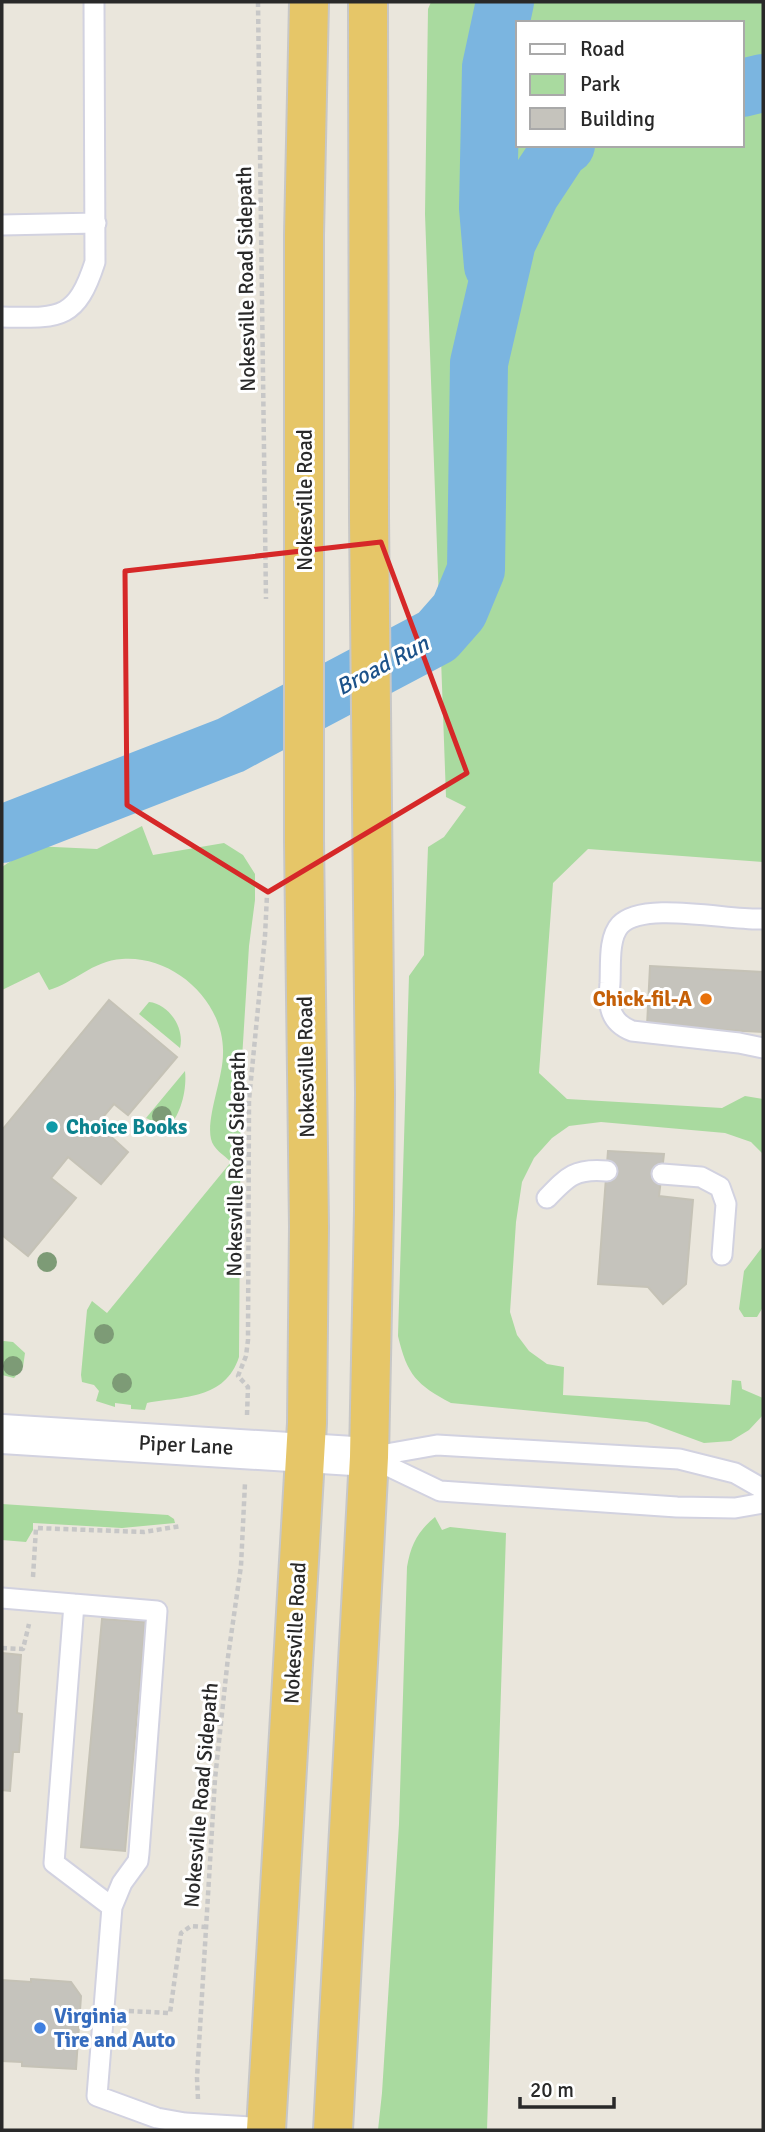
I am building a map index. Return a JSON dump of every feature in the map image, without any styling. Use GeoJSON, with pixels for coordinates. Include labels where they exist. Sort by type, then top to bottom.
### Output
{"type":"FeatureCollection","features":[{"type":"Feature","properties":{"kind":"highway","name":"Nokesville Road"},"geometry":{"type":"LineString","coordinates":[[266,2129],[305,1452],[309,1213],[304,841],[304,235],[309,2]]}},
{"type":"Feature","properties":{"kind":"highway"},"geometry":{"type":"LineString","coordinates":[[333,2130],[369,1457],[375,1094],[369,517],[368,2]]}},
{"type":"Feature","properties":{"kind":"street","name":"Piper Lane"},"geometry":{"type":"LineString","coordinates":[[2,1434],[369,1457]]}},
{"type":"Feature","properties":{"kind":"lane"},"geometry":{"type":"LineString","coordinates":[[2,317],[54,316],[75,306],[86,289],[95,262],[94,2]]}},
{"type":"Feature","properties":{"kind":"lane"},"geometry":{"type":"LineString","coordinates":[[2,225],[96,223]]}},
{"type":"Feature","properties":{"kind":"lane"},"geometry":{"type":"LineString","coordinates":[[763,919],[653,912],[632,918],[620,925],[613,939],[608,1001],[615,1020],[632,1031],[763,1048]]}},
{"type":"Feature","properties":{"kind":"lane"},"geometry":{"type":"LineString","coordinates":[[547,1198],[567,1177],[591,1169],[607,1171]]}},
{"type":"Feature","properties":{"kind":"lane"},"geometry":{"type":"LineString","coordinates":[[662,1174],[701,1177],[720,1187],[726,1204],[722,1255]]}},
{"type":"Feature","properties":{"kind":"lane"},"geometry":{"type":"LineString","coordinates":[[369,1457],[437,1445],[679,1459],[735,1473],[763,1489]]}},
{"type":"Feature","properties":{"kind":"lane"},"geometry":{"type":"LineString","coordinates":[[369,1457],[440,1491],[677,1507],[735,1508],[763,1503]]}},
{"type":"Feature","properties":{"kind":"lane"},"geometry":{"type":"LineString","coordinates":[[2,1598],[157,1611],[139,1853],[138,1861],[122,1883],[112,1907],[97,2096],[157,2118],[185,2123],[266,2129]]}},
{"type":"Feature","properties":{"kind":"lane"},"geometry":{"type":"LineString","coordinates":[[74,1604],[54,1863],[112,1907]]}},
{"type":"Feature","properties":{"kind":"path","name":"Nokesville Road Sidepath"},"geometry":{"type":"LineString","coordinates":[[258,2],[265,555]]}},
{"type":"Feature","properties":{"kind":"path","name":"Nokesville Road Sidepath"},"geometry":{"type":"LineString","coordinates":[[248,1387],[238,1376],[246,1356],[248,1340],[249,1100],[267,888]]}},
{"type":"Feature","properties":{"kind":"path","name":"Nokesville Road Sidepath"},"geometry":{"type":"LineString","coordinates":[[197,2078],[215,1779],[241,1566],[243,1515]]}},
{"type":"Feature","properties":{"kind":"path"},"geometry":{"type":"LineString","coordinates":[[35,1543],[36,1528],[144,1532],[181,1526]]}},
{"type":"Feature","properties":{"kind":"path"},"geometry":{"type":"LineString","coordinates":[[2,1648],[13,1651],[23,1649],[31,1614]]}},
{"type":"Feature","properties":{"kind":"path"},"geometry":{"type":"LineString","coordinates":[[104,2010],[170,2013],[181,1933],[191,1926],[206,1927]]}},
{"type":"Feature","properties":{"kind":"highlighted area"},"geometry":{"type":"Polygon","coordinates":[[[381,542],[467,773],[268,892],[127,805],[125,571],[381,542]]]}},
{"type":"Feature","properties":{"kind":"green space"},"geometry":{"type":"Polygon","coordinates":[[[431,2],[763,2],[763,862],[588,849],[553,883],[539,1073],[567,1099],[722,1108],[745,1096],[763,1099],[763,1154],[751,1142],[725,1133],[601,1122],[569,1126],[552,1138],[534,1158],[522,1182],[516,1222],[510,1312],[517,1335],[529,1351],[547,1364],[564,1367],[563,1395],[730,1405],[732,1380],[741,1381],[742,1389],[763,1398],[763,1415],[749,1430],[731,1441],[704,1443],[647,1422],[451,1403],[415,1377],[405,1360],[398,1336],[409,976],[424,955],[428,847],[444,837],[466,807],[446,797],[425,214],[428,9],[431,2]]]}},
{"type":"Feature","properties":{"kind":"green space"},"geometry":{"type":"Polygon","coordinates":[[[142,826],[153,855],[224,843],[243,855],[255,874],[241,1075],[239,1357],[233,1371],[213,1389],[188,1397],[147,1403],[145,1410],[131,1409],[131,1405],[115,1403],[115,1407],[96,1401],[99,1391],[94,1385],[82,1382],[87,1310],[92,1301],[107,1313],[231,1162],[212,1143],[210,1130],[223,1054],[215,1017],[206,1000],[193,986],[160,965],[141,960],[122,959],[101,964],[49,990],[39,972],[2,990],[2,867],[33,846],[97,849],[142,826]]]}},
{"type":"Feature","properties":{"kind":"green space"},"geometry":{"type":"Polygon","coordinates":[[[149,1002],[163,1007],[174,1018],[180,1033],[180,1048],[139,1014],[149,1002]]]}},
{"type":"Feature","properties":{"kind":"green space"},"geometry":{"type":"Polygon","coordinates":[[[185,1071],[182,1102],[172,1123],[167,1128],[146,1118],[185,1071]]]}},
{"type":"Feature","properties":{"kind":"green space"},"geometry":{"type":"Polygon","coordinates":[[[763,1246],[763,1307],[757,1317],[744,1317],[739,1309],[744,1271],[763,1246]]]}},
{"type":"Feature","properties":{"kind":"green space"},"geometry":{"type":"Polygon","coordinates":[[[4,1341],[13,1342],[25,1353],[23,1367],[14,1378],[2,1375],[4,1341]]]}},
{"type":"Feature","properties":{"kind":"green space"},"geometry":{"type":"Polygon","coordinates":[[[2,1504],[168,1515],[175,1523],[122,1528],[33,1523],[33,1530],[26,1542],[2,1540],[2,1504]]]}},
{"type":"Feature","properties":{"kind":"green space"},"geometry":{"type":"Polygon","coordinates":[[[435,1517],[442,1530],[450,1527],[506,1533],[487,2130],[378,2130],[399,1824],[407,1567],[416,1539],[435,1517]]]}},
{"type":"Feature","properties":{"kind":"building","name":"Chick-fil-A"},"geometry":{"type":"Polygon","coordinates":[[[650,966],[763,972],[763,1032],[647,1026],[650,966]]]}},
{"type":"Feature","properties":{"kind":"building","name":"Choice Books"},"geometry":{"type":"Polygon","coordinates":[[[109,1000],[177,1057],[128,1115],[114,1104],[97,1124],[128,1152],[101,1184],[68,1157],[51,1178],[76,1198],[28,1256],[2,1235],[2,1130],[109,1000]]]}},
{"type":"Feature","properties":{"kind":"building"},"geometry":{"type":"Polygon","coordinates":[[[608,1151],[664,1154],[659,1196],[693,1200],[686,1284],[663,1304],[648,1287],[598,1284],[608,1151]]]}},
{"type":"Feature","properties":{"kind":"building"},"geometry":{"type":"Polygon","coordinates":[[[102,1619],[145,1622],[125,1851],[81,1847],[102,1619]]]}},
{"type":"Feature","properties":{"kind":"building"},"geometry":{"type":"Polygon","coordinates":[[[2,1653],[21,1655],[17,1713],[22,1714],[19,1752],[13,1752],[10,1791],[2,1790],[2,1653]]]}},
{"type":"Feature","properties":{"kind":"building","name":"Virginia Tire and Auto"},"geometry":{"type":"Polygon","coordinates":[[[31,1979],[71,1982],[81,1996],[76,2069],[22,2066],[22,2062],[2,2061],[2,1980],[31,1982],[31,1979]]]}},
{"type":"Feature","properties":{"kind":"waterway"},"geometry":{"type":"LineString","coordinates":[[493,266],[488,208],[491,67],[505,2]]}},
{"type":"Feature","properties":{"kind":"waterway","name":"Broad Run"},"geometry":{"type":"LineString","coordinates":[[744,88],[763,83]]}},
{"type":"Feature","properties":{"kind":"waterway","name":"Broad Run"},"geometry":{"type":"LineString","coordinates":[[2,834],[231,745],[437,636],[459,611],[476,570],[479,363],[507,242],[531,193],[563,147]]}},
{"type":"Feature","properties":{"kind":"place","name":"Chick-fil-A"},"geometry":{"type":"Point","coordinates":[706,999]}},
{"type":"Feature","properties":{"kind":"place","name":"Choice Books"},"geometry":{"type":"Point","coordinates":[52,1127]}},
{"type":"Feature","properties":{"kind":"place","name":"Virginia Tire and Auto"},"geometry":{"type":"Point","coordinates":[40,2028]}}]}
